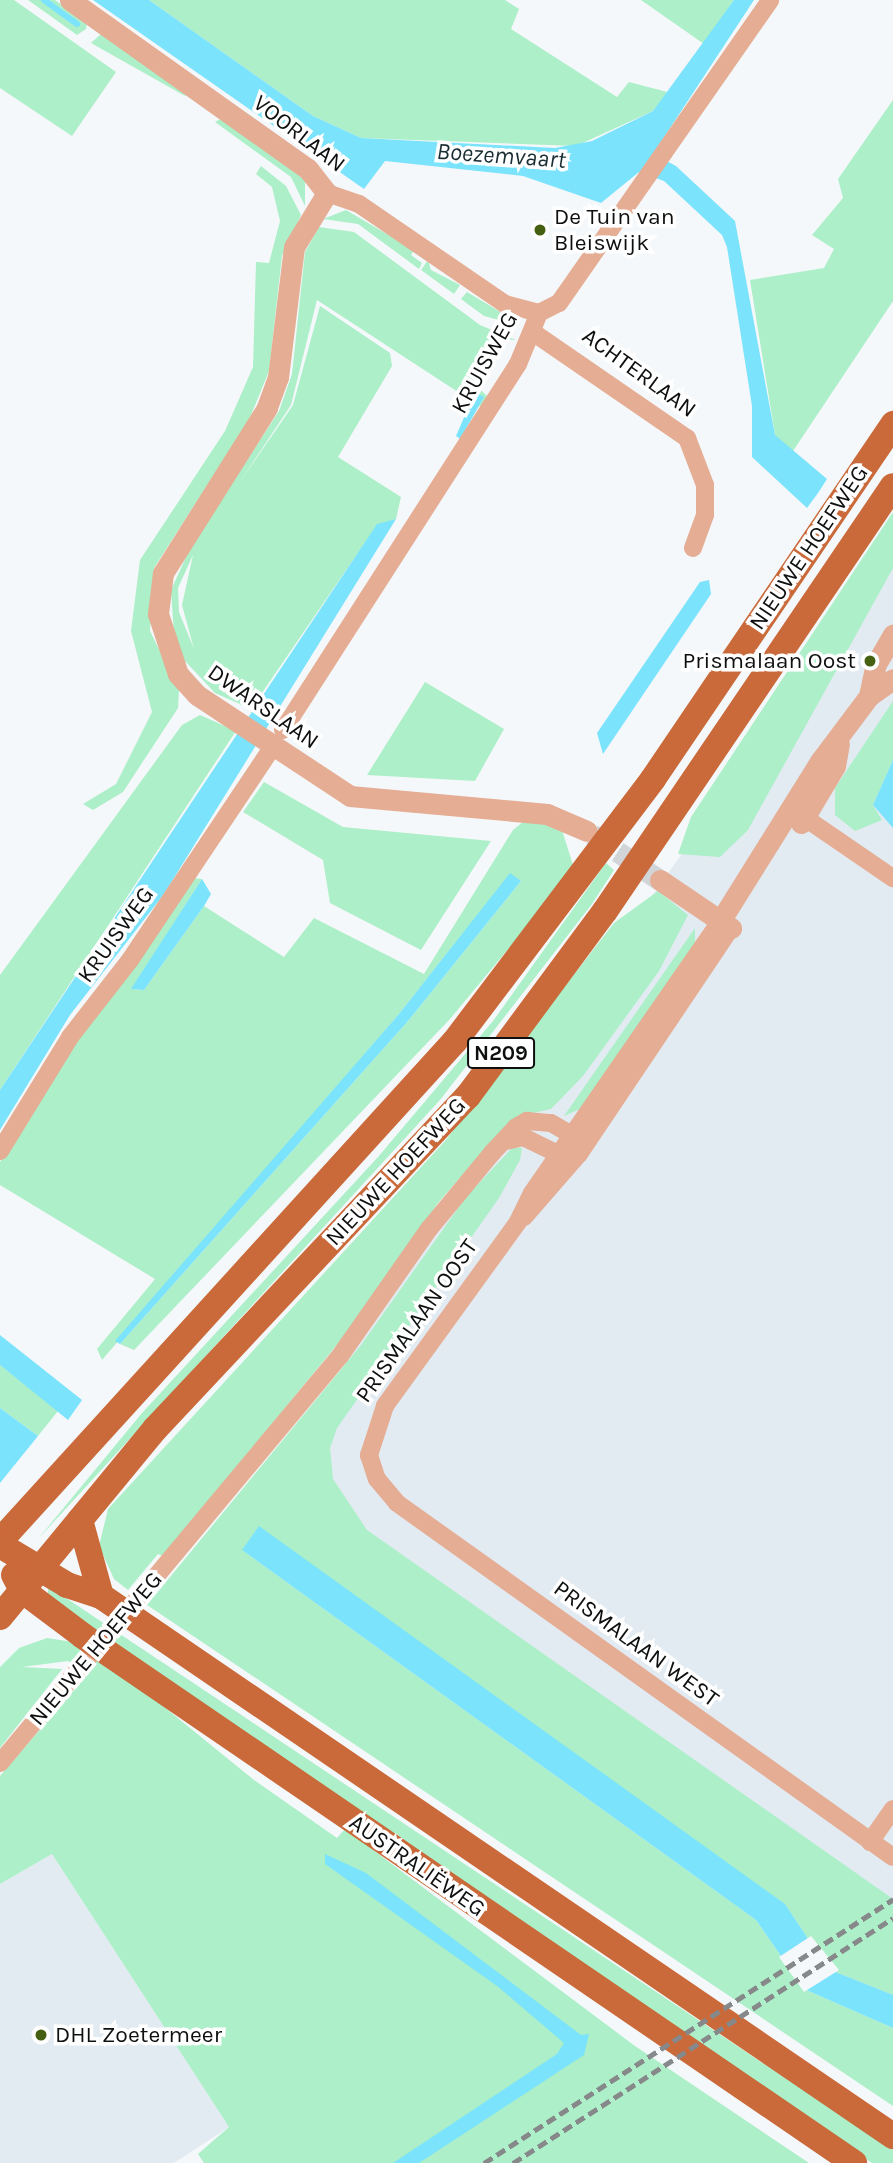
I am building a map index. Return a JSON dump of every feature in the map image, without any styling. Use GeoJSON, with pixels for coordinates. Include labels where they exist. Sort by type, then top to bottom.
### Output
{"type":"FeatureCollection","features":[{"type":"Feature","properties":{"kind":"main road","name":"NIEUWE HOEFWEG"},"geometry":{"type":"LineString","coordinates":[[0,1545],[455,1041],[653,779],[893,424]]}},
{"type":"Feature","properties":{"kind":"main road","name":"NIEUWE HOEFWEG"},"geometry":{"type":"LineString","coordinates":[[0,1617],[155,1429],[468,1096],[613,900],[893,486]]}},
{"type":"Feature","properties":{"kind":"main road"},"geometry":{"type":"LineString","coordinates":[[80,1520],[101,1597]]}},
{"type":"Feature","properties":{"kind":"main road","name":"AUSTRALIËWEG"},"geometry":{"type":"LineString","coordinates":[[0,1545],[41,1567],[66,1585],[101,1597],[893,2136]]}},
{"type":"Feature","properties":{"kind":"main road","name":"AUSTRALIËWEG"},"geometry":{"type":"LineString","coordinates":[[0,1545],[22,1590],[854,2163]]}},
{"type":"Feature","properties":{"kind":"main road"},"geometry":{"type":"LineString","coordinates":[[850,2106],[893,2118]]}},
{"type":"Feature","properties":{"kind":"main road"},"geometry":{"type":"LineString","coordinates":[[821,2141],[836,2163]]}},
{"type":"Feature","properties":{"kind":"street","name":"VOORLAAN"},"geometry":{"type":"LineString","coordinates":[[69,0],[308,169],[327,193],[359,204],[498,301],[540,313]]}},
{"type":"Feature","properties":{"kind":"street","name":"KRUISWEG"},"geometry":{"type":"LineString","coordinates":[[0,1151],[70,1037],[130,960],[274,740],[534,333],[540,313],[559,303],[671,150],[770,0]]}},
{"type":"Feature","properties":{"kind":"street","name":"DWARSLAAN"},"geometry":{"type":"LineString","coordinates":[[327,193],[294,247],[278,377],[267,408],[177,544],[158,594],[162,636],[178,674],[238,724],[274,740],[364,800],[547,814],[587,831]]}},
{"type":"Feature","properties":{"kind":"street","name":"ACHTERLAAN"},"geometry":{"type":"LineString","coordinates":[[534,333],[687,438],[705,485],[705,515],[693,548]]}},
{"type":"Feature","properties":{"kind":"street","name":"PRISMALAAN OOST"},"geometry":{"type":"LineString","coordinates":[[518,1222],[579,1154],[798,813],[821,760],[839,744],[869,696],[876,664],[893,635]]}},
{"type":"Feature","properties":{"kind":"street","name":"PRISMALAAN OOST"},"geometry":{"type":"LineString","coordinates":[[869,696],[893,679]]}},
{"type":"Feature","properties":{"kind":"street"},"geometry":{"type":"LineString","coordinates":[[798,813],[893,878]]}},
{"type":"Feature","properties":{"kind":"street"},"geometry":{"type":"LineString","coordinates":[[660,880],[725,926]]}},
{"type":"Feature","properties":{"kind":"street","name":"PRISMALAAN OOST"},"geometry":{"type":"LineString","coordinates":[[369,1455],[385,1406],[518,1222],[558,1154],[725,926]]}},
{"type":"Feature","properties":{"kind":"street","name":"NIEUWE HOEFWEG"},"geometry":{"type":"LineString","coordinates":[[0,1763],[340,1356],[429,1229],[505,1141],[527,1121],[551,1123],[572,1135]]}},
{"type":"Feature","properties":{"kind":"street"},"geometry":{"type":"LineString","coordinates":[[505,1141],[523,1137],[558,1154],[579,1154],[572,1135]]}},
{"type":"Feature","properties":{"kind":"street","name":"PRISMALAAN WEST"},"geometry":{"type":"LineString","coordinates":[[369,1455],[377,1479],[397,1503],[893,1857]]}},
{"type":"Feature","properties":{"kind":"street"},"geometry":{"type":"LineString","coordinates":[[870,1842],[893,1809]]}},
{"type":"Feature","properties":{"kind":"shaded area"},"geometry":{"type":"Polygon","coordinates":[[[893,556],[893,2013],[259,1500],[564,1020],[893,556]]]}},
{"type":"Feature","properties":{"kind":"shaded area"},"geometry":{"type":"Polygon","coordinates":[[[52,1854],[229,2127],[174,2163],[0,2163],[0,1884],[52,1854]]]}},
{"type":"Feature","properties":{"kind":"green space"},"geometry":{"type":"Polygon","coordinates":[[[0,0],[14,0],[116,72],[72,136],[0,88],[0,0]]]}},
{"type":"Feature","properties":{"kind":"green space"},"geometry":{"type":"Polygon","coordinates":[[[28,0],[55,0],[87,23],[86,29],[77,35],[28,0]]]}},
{"type":"Feature","properties":{"kind":"green space"},"geometry":{"type":"Polygon","coordinates":[[[149,0],[505,0],[519,9],[511,29],[617,97],[629,82],[671,93],[653,111],[576,146],[361,138],[313,116],[149,0]]]}},
{"type":"Feature","properties":{"kind":"green space"},"geometry":{"type":"Polygon","coordinates":[[[641,0],[734,0],[704,44],[641,0]]]}},
{"type":"Feature","properties":{"kind":"green space"},"geometry":{"type":"Polygon","coordinates":[[[102,33],[185,93],[185,96],[91,43],[102,33]]]}},
{"type":"Feature","properties":{"kind":"green space"},"geometry":{"type":"Polygon","coordinates":[[[893,100],[893,301],[791,454],[775,435],[750,280],[824,268],[834,249],[812,235],[843,198],[838,179],[893,100]]]}},
{"type":"Feature","properties":{"kind":"green space"},"geometry":{"type":"Polygon","coordinates":[[[222,118],[305,180],[305,206],[291,177],[215,122],[222,118]]]}},
{"type":"Feature","properties":{"kind":"green space"},"geometry":{"type":"Polygon","coordinates":[[[261,166],[286,186],[301,215],[282,256],[269,371],[249,420],[154,568],[150,631],[179,690],[178,708],[123,792],[93,810],[83,804],[116,784],[152,712],[131,631],[140,560],[225,431],[253,367],[256,262],[269,263],[280,221],[272,187],[256,174],[261,166]]]}},
{"type":"Feature","properties":{"kind":"green space"},"geometry":{"type":"Polygon","coordinates":[[[346,210],[414,250],[411,255],[422,263],[419,269],[358,224],[323,219],[346,210]]]}},
{"type":"Feature","properties":{"kind":"green space"},"geometry":{"type":"Polygon","coordinates":[[[319,227],[354,232],[480,325],[516,340],[499,339],[473,382],[490,399],[484,409],[317,300],[291,405],[240,482],[293,405],[320,306],[390,353],[392,366],[338,457],[401,497],[396,519],[377,525],[251,709],[215,693],[184,660],[174,635],[171,590],[192,544],[279,411],[292,374],[305,252],[319,227]],[[193,555],[178,588],[179,612],[194,649],[182,605],[193,555]]]}},
{"type":"Feature","properties":{"kind":"green space"},"geometry":{"type":"Polygon","coordinates":[[[428,260],[431,270],[460,285],[454,294],[421,270],[428,260]]]}},
{"type":"Feature","properties":{"kind":"green space"},"geometry":{"type":"Polygon","coordinates":[[[467,292],[517,322],[517,325],[484,316],[461,299],[467,292]]]}},
{"type":"Feature","properties":{"kind":"green space"},"geometry":{"type":"Polygon","coordinates":[[[893,512],[893,568],[748,830],[720,857],[678,854],[691,817],[893,512]]]}},
{"type":"Feature","properties":{"kind":"green space"},"geometry":{"type":"Polygon","coordinates":[[[425,682],[504,729],[475,781],[367,775],[425,682]]]}},
{"type":"Feature","properties":{"kind":"green space"},"geometry":{"type":"Polygon","coordinates":[[[893,701],[893,760],[873,805],[882,820],[855,831],[835,815],[835,788],[893,701]]]}},
{"type":"Feature","properties":{"kind":"green space"},"geometry":{"type":"Polygon","coordinates":[[[200,715],[236,731],[0,1090],[0,975],[182,725],[200,715]]]}},
{"type":"Feature","properties":{"kind":"green space"},"geometry":{"type":"Polygon","coordinates":[[[264,782],[343,827],[491,841],[421,950],[330,903],[323,860],[243,812],[264,782]]]}},
{"type":"Feature","properties":{"kind":"green space"},"geometry":{"type":"Polygon","coordinates":[[[524,821],[561,827],[573,865],[539,912],[450,1019],[134,1350],[120,1344],[408,1021],[521,881],[510,874],[399,1014],[102,1360],[97,1349],[155,1279],[0,1185],[0,1162],[61,1061],[193,878],[202,879],[132,989],[144,990],[204,906],[284,957],[314,918],[424,974],[513,830],[524,821]]]}},
{"type":"Feature","properties":{"kind":"green space"},"geometry":{"type":"Polygon","coordinates":[[[606,863],[614,870],[592,904],[440,1100],[38,1539],[142,1413],[378,1157],[493,1021],[606,863]]]}},
{"type":"Feature","properties":{"kind":"green space"},"geometry":{"type":"Polygon","coordinates":[[[658,891],[688,915],[659,971],[583,1076],[551,1109],[519,1116],[478,1157],[438,1203],[359,1318],[163,1556],[158,1554],[128,1590],[114,1579],[99,1546],[108,1509],[445,1141],[614,923],[658,891]]]}},
{"type":"Feature","properties":{"kind":"green space"},"geometry":{"type":"Polygon","coordinates":[[[695,928],[695,947],[582,1108],[564,1116],[695,928]]]}},
{"type":"Feature","properties":{"kind":"green space"},"geometry":{"type":"Polygon","coordinates":[[[513,1147],[522,1148],[520,1160],[499,1198],[337,1428],[330,1448],[333,1479],[367,1530],[893,1899],[893,1995],[828,1969],[785,1904],[242,1550],[756,1920],[804,1989],[893,2028],[893,2106],[147,1605],[361,1345],[466,1197],[513,1147]]]}},
{"type":"Feature","properties":{"kind":"green space"},"geometry":{"type":"Polygon","coordinates":[[[0,1365],[58,1411],[38,1436],[0,1408],[0,1365]]]}},
{"type":"Feature","properties":{"kind":"green space"},"geometry":{"type":"Polygon","coordinates":[[[48,1586],[893,2150],[893,2163],[872,2163],[735,2071],[48,1599],[48,1586]]]}},
{"type":"Feature","properties":{"kind":"green space"},"geometry":{"type":"Polygon","coordinates":[[[47,1638],[73,1642],[142,1689],[254,1780],[337,1838],[345,1829],[635,2046],[809,2163],[204,2163],[198,2154],[229,2127],[52,1854],[0,1884],[0,1776],[87,1675],[68,1661],[22,1667],[62,1669],[0,1748],[0,1667],[19,1648],[47,1638]]]}},
{"type":"Feature","properties":{"kind":"water","name":"Boezemvaart"},"geometry":{"type":"Polygon","coordinates":[[[93,0],[149,0],[313,116],[361,138],[555,148],[592,141],[653,111],[734,0],[754,0],[653,154],[676,166],[735,221],[775,435],[827,479],[818,493],[807,508],[752,457],[752,406],[727,247],[722,235],[664,181],[639,172],[601,203],[523,176],[385,161],[364,189],[93,0]]]}},
{"type":"Feature","properties":{"kind":"water"},"geometry":{"type":"Polygon","coordinates":[[[475,392],[484,397],[460,439],[456,436],[475,392]]]}},
{"type":"Feature","properties":{"kind":"water"},"geometry":{"type":"Polygon","coordinates":[[[396,519],[164,894],[70,1015],[0,1130],[0,1090],[377,524],[396,519]]]}},
{"type":"Feature","properties":{"kind":"water"},"geometry":{"type":"Polygon","coordinates":[[[709,580],[711,594],[603,754],[597,733],[700,582],[709,580]]]}},
{"type":"Feature","properties":{"kind":"water"},"geometry":{"type":"Polygon","coordinates":[[[893,760],[893,828],[873,805],[893,760]]]}},
{"type":"Feature","properties":{"kind":"water"},"geometry":{"type":"Polygon","coordinates":[[[510,873],[521,881],[408,1021],[120,1344],[115,1341],[399,1014],[510,873]]]}},
{"type":"Feature","properties":{"kind":"water"},"geometry":{"type":"Polygon","coordinates":[[[202,879],[211,894],[204,906],[144,990],[131,989],[202,879]]]}},
{"type":"Feature","properties":{"kind":"water"},"geometry":{"type":"Polygon","coordinates":[[[0,1335],[82,1400],[68,1420],[0,1365],[0,1335]]]}},
{"type":"Feature","properties":{"kind":"water"},"geometry":{"type":"Polygon","coordinates":[[[0,1408],[38,1436],[0,1483],[0,1408]]]}},
{"type":"Feature","properties":{"kind":"water"},"geometry":{"type":"Polygon","coordinates":[[[259,1526],[785,1904],[828,1969],[893,1995],[893,2028],[804,1989],[756,1920],[242,1550],[259,1526]]]}},
{"type":"Feature","properties":{"kind":"water"},"geometry":{"type":"Polygon","coordinates":[[[325,1854],[366,1873],[581,2035],[589,2034],[584,2055],[419,2163],[393,2163],[557,2054],[564,2043],[497,1986],[325,1864],[325,1854]]]}},
{"type":"Feature","properties":{"kind":"pier"},"geometry":{"type":"Polygon","coordinates":[[[811,1936],[839,1970],[804,1992],[779,1957],[811,1936]]]}},
{"type":"Feature","properties":{"kind":"waterway"},"geometry":{"type":"LineString","coordinates":[[44,0],[77,24]]}},
{"type":"Feature","properties":{"kind":"tunnel"},"geometry":{"type":"LineString","coordinates":[[592,834],[660,880]]}},
{"type":"Feature","properties":{"kind":"railway"},"geometry":{"type":"LineString","coordinates":[[484,2163],[893,1899]]}},
{"type":"Feature","properties":{"kind":"railway"},"geometry":{"type":"LineString","coordinates":[[513,2163],[893,1918]]}},
{"type":"Feature","properties":{"kind":"place","name":"De Tuin van Bleiswijk"},"geometry":{"type":"Point","coordinates":[540,230]}},
{"type":"Feature","properties":{"kind":"place","name":"Prismalaan Oost"},"geometry":{"type":"Point","coordinates":[870,661]}},
{"type":"Feature","properties":{"kind":"place","name":"DHL Zoetermeer"},"geometry":{"type":"Point","coordinates":[41,2035]}}]}
